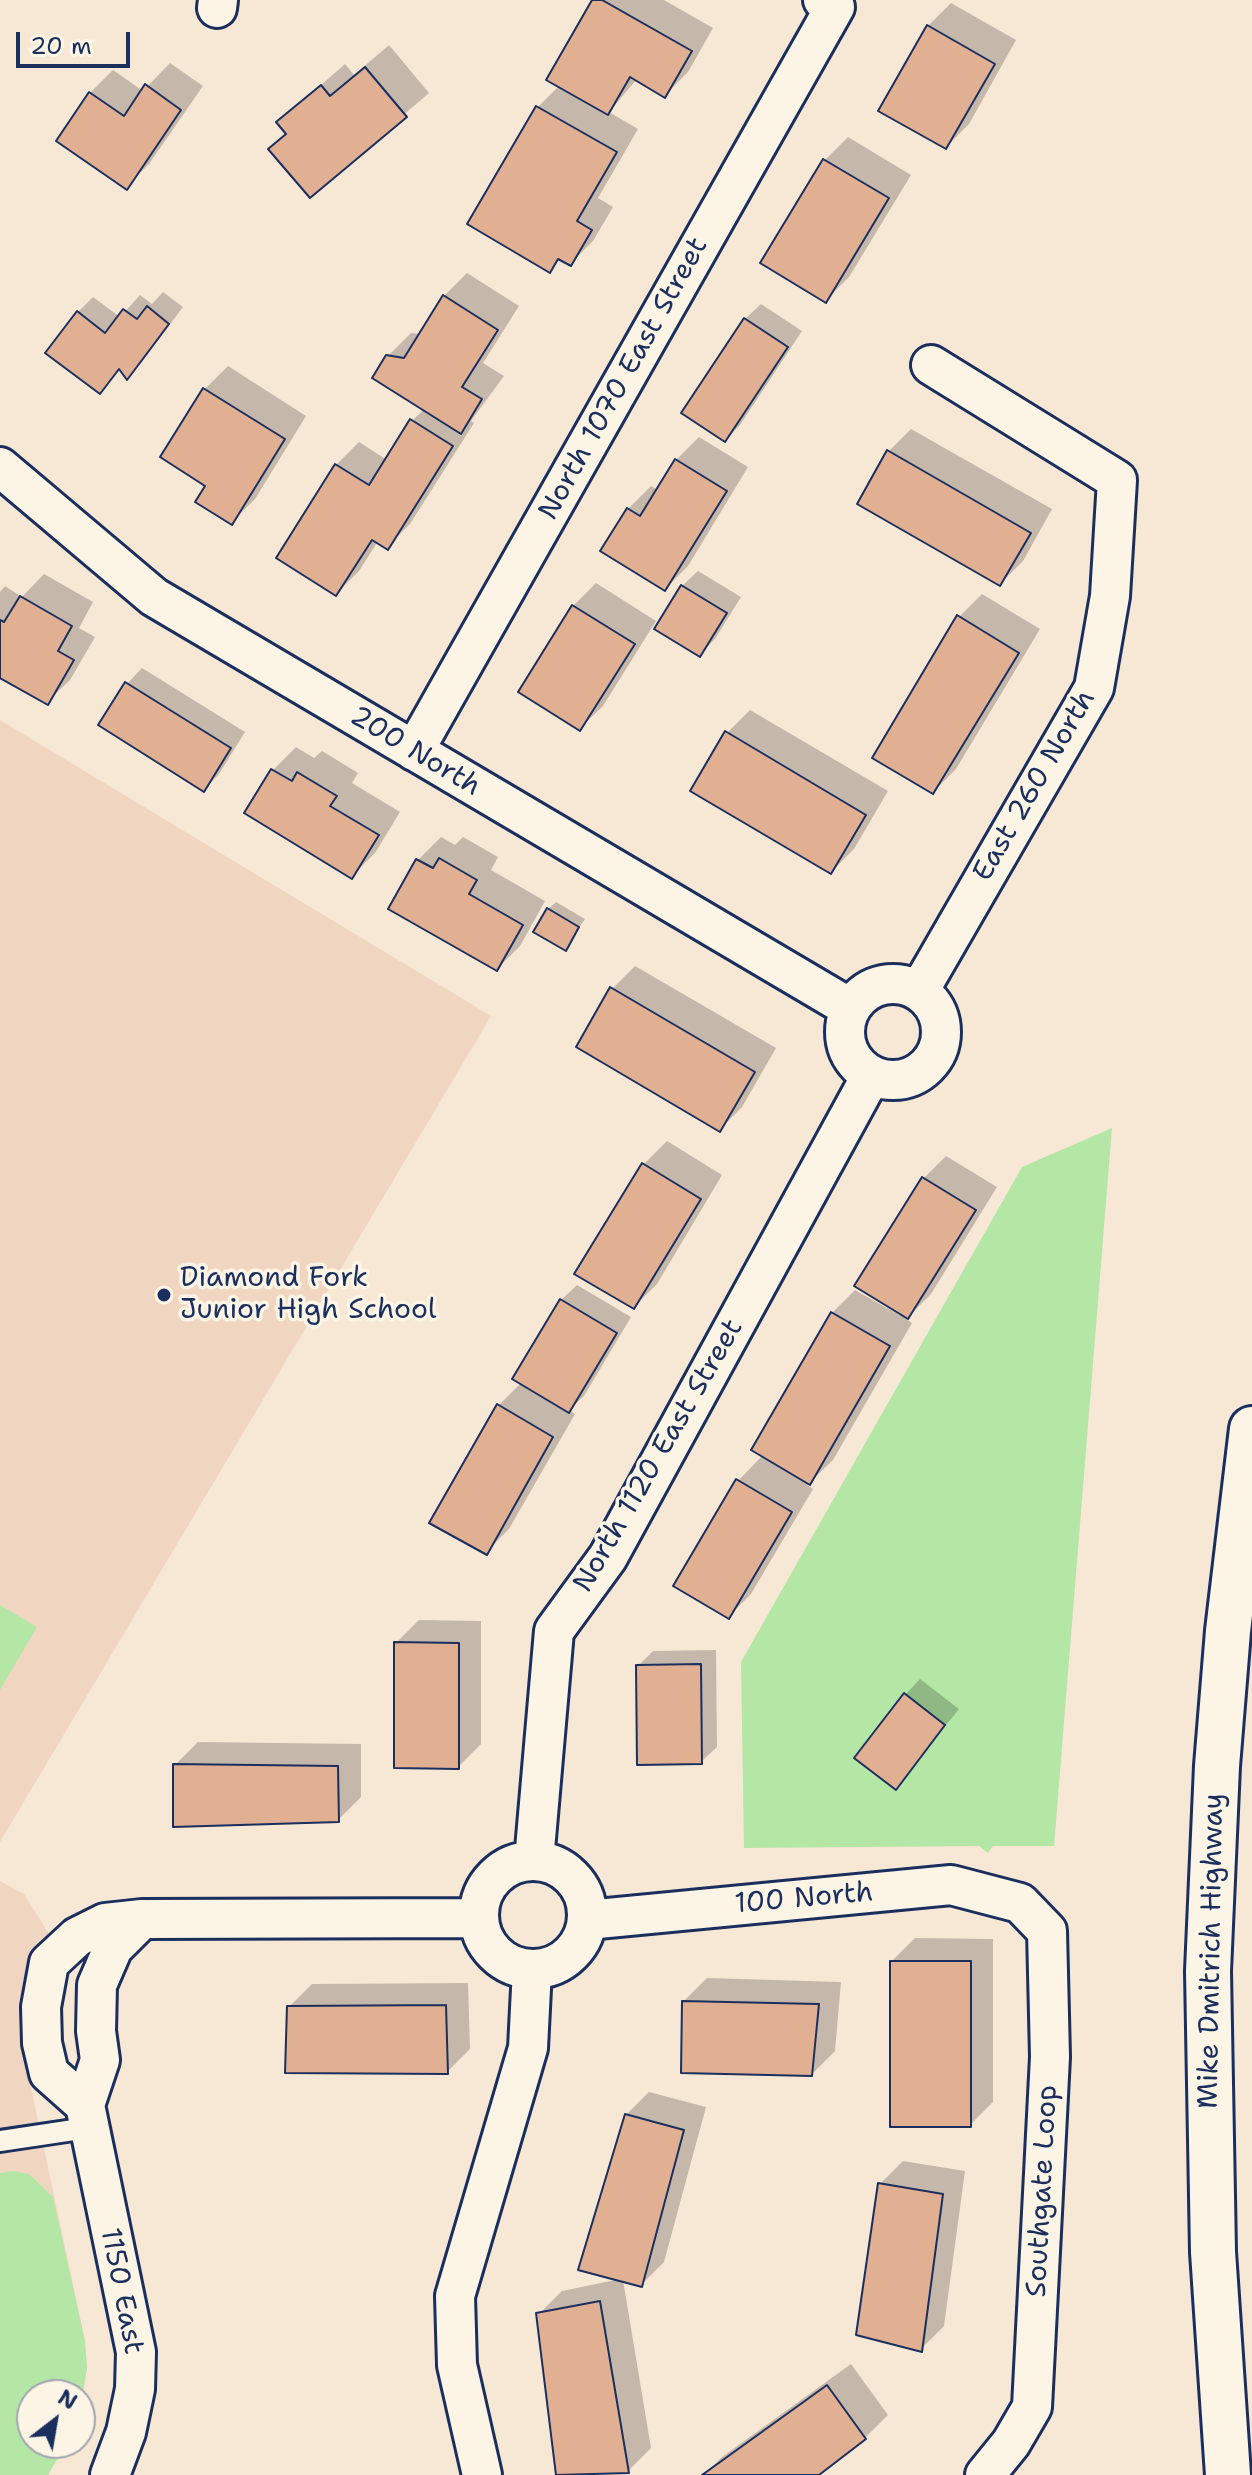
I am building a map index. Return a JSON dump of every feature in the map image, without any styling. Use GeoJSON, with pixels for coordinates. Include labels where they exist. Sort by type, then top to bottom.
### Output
{"type":"FeatureCollection","features":[{"type":"Feature","properties":{"kind":"highway","name":"Mike Dmitrich Highway"},"geometry":{"type":"LineString","coordinates":[[1228,2475],[1212,2225],[1208,1971],[1217,1766],[1252,1429]]}},
{"type":"Feature","properties":{"kind":"street","name":"North 1070 East Street"},"geometry":{"type":"LineString","coordinates":[[414,751],[829,4]]}},
{"type":"Feature","properties":{"kind":"street","name":"East 260 North"},"geometry":{"type":"LineString","coordinates":[[919,991],[1094,688],[1110,596],[1117,480],[931,365]]}},
{"type":"Feature","properties":{"kind":"street","name":"200 North"},"geometry":{"type":"LineString","coordinates":[[0,467],[154,597],[850,1008]]}},
{"type":"Feature","properties":{"kind":"street"},"geometry":{"type":"LineString","coordinates":[[888,984],[919,991],[939,1017],[942,1033],[939,1049],[931,1063],[903,1080],[871,1076],[849,1054],[845,1023],[850,1008],[860,996],[888,984]]}},
{"type":"Feature","properties":{"kind":"street","name":"North 1120 East Street"},"geometry":{"type":"LineString","coordinates":[[534,1861],[554,1631],[608,1557],[871,1076]]}},
{"type":"Feature","properties":{"kind":"street"},"geometry":{"type":"LineString","coordinates":[[534,1861],[567,1873],[578,1885],[586,1903],[587,1920],[583,1938],[573,1953],[558,1964],[532,1969],[506,1962],[492,1950],[482,1935],[479,1918],[485,1892],[501,1871],[534,1861]]}},
{"type":"Feature","properties":{"kind":"street","name":"100 North"},"geometry":{"type":"LineString","coordinates":[[587,1920],[951,1885],[1020,1903]]}},
{"type":"Feature","properties":{"kind":"street","name":"Southgate Loop"},"geometry":{"type":"LineString","coordinates":[[985,2475],[1011,2443],[1032,2407],[1050,2057],[1049,1978],[1047,1931],[1020,1903]]}},
{"type":"Feature","properties":{"kind":"street"},"geometry":{"type":"LineString","coordinates":[[86,2116],[49,2073],[41,2007],[49,1963],[77,1937],[105,1923],[142,1919],[479,1918]]}},
{"type":"Feature","properties":{"kind":"street"},"geometry":{"type":"LineString","coordinates":[[86,2116],[100,2060],[96,2031],[97,1985],[113,1948],[142,1919]]}},
{"type":"Feature","properties":{"kind":"street"},"geometry":{"type":"LineString","coordinates":[[482,2475],[457,2365],[455,2296],[528,2048],[532,1969]]}},
{"type":"Feature","properties":{"kind":"street","name":"1150 East"},"geometry":{"type":"LineString","coordinates":[[86,2116],[136,2352],[135,2389],[126,2432],[110,2475]]}},
{"type":"Feature","properties":{"kind":"lane"},"geometry":{"type":"LineString","coordinates":[[0,2141],[86,2116]]}},
{"type":"Feature","properties":{"kind":"shaded area","name":"Diamond Fork Junior High School"},"geometry":{"type":"Polygon","coordinates":[[[0,720],[491,1016],[0,1842],[0,720]]]}},
{"type":"Feature","properties":{"kind":"shaded area"},"geometry":{"type":"Polygon","coordinates":[[[0,1881],[24,1894],[51,1937],[25,1988],[21,2019],[23,2050],[85,2341],[87,2368],[85,2379],[16,2379],[16,2459],[57,2459],[48,2475],[0,2475],[0,1881]]]}},
{"type":"Feature","properties":{"kind":"green space"},"geometry":{"type":"Polygon","coordinates":[[[1112,1128],[1054,1846],[993,1846],[988,1853],[979,1846],[744,1848],[741,1662],[1022,1167],[1112,1128]]]}},
{"type":"Feature","properties":{"kind":"green space"},"geometry":{"type":"Polygon","coordinates":[[[0,1605],[37,1627],[0,1690],[0,1605]]]}},
{"type":"Feature","properties":{"kind":"green space"},"geometry":{"type":"Polygon","coordinates":[[[13,2171],[29,2174],[53,2197],[85,2341],[85,2379],[16,2379],[16,2459],[57,2459],[48,2475],[0,2475],[0,2173],[13,2171]]]}},
{"type":"Feature","properties":{"kind":"building"},"geometry":{"type":"Polygon","coordinates":[[[592,0],[602,0],[692,51],[665,98],[630,77],[608,115],[546,80],[592,0]]]}},
{"type":"Feature","properties":{"kind":"building"},"geometry":{"type":"Polygon","coordinates":[[[927,25],[995,64],[946,149],[878,111],[927,25]]]}},
{"type":"Feature","properties":{"kind":"building"},"geometry":{"type":"Polygon","coordinates":[[[365,67],[407,117],[310,198],[268,149],[286,134],[276,122],[321,85],[330,96],[365,67]]]}},
{"type":"Feature","properties":{"kind":"building"},"geometry":{"type":"Polygon","coordinates":[[[145,84],[181,110],[127,190],[56,141],[89,92],[124,116],[145,84]]]}},
{"type":"Feature","properties":{"kind":"building"},"geometry":{"type":"Polygon","coordinates":[[[536,106],[617,152],[577,221],[592,230],[571,266],[558,259],[550,273],[467,224],[536,106]]]}},
{"type":"Feature","properties":{"kind":"building"},"geometry":{"type":"Polygon","coordinates":[[[823,159],[889,198],[826,303],[760,263],[823,159]]]}},
{"type":"Feature","properties":{"kind":"building"},"geometry":{"type":"Polygon","coordinates":[[[443,295],[498,330],[462,387],[482,399],[461,434],[372,378],[386,355],[404,358],[443,295]]]}},
{"type":"Feature","properties":{"kind":"building"},"geometry":{"type":"Polygon","coordinates":[[[147,306],[169,324],[127,380],[119,369],[100,394],[45,353],[77,311],[105,333],[123,309],[137,319],[147,306]]]}},
{"type":"Feature","properties":{"kind":"building"},"geometry":{"type":"Polygon","coordinates":[[[744,318],[788,347],[725,442],[681,413],[744,318]]]}},
{"type":"Feature","properties":{"kind":"building"},"geometry":{"type":"Polygon","coordinates":[[[203,388],[285,439],[232,525],[195,502],[205,486],[160,457],[203,388]]]}},
{"type":"Feature","properties":{"kind":"building"},"geometry":{"type":"Polygon","coordinates":[[[410,419],[453,446],[388,550],[372,540],[336,596],[276,558],[335,464],[369,485],[410,419]]]}},
{"type":"Feature","properties":{"kind":"building"},"geometry":{"type":"Polygon","coordinates":[[[887,450],[1031,533],[1000,586],[857,504],[887,450]]]}},
{"type":"Feature","properties":{"kind":"building"},"geometry":{"type":"Polygon","coordinates":[[[675,459],[727,491],[665,591],[600,551],[627,508],[640,516],[675,459]]]}},
{"type":"Feature","properties":{"kind":"building"},"geometry":{"type":"Polygon","coordinates":[[[681,585],[727,613],[700,657],[654,629],[681,585]]]}},
{"type":"Feature","properties":{"kind":"building"},"geometry":{"type":"Polygon","coordinates":[[[20,596],[72,626],[58,651],[74,660],[48,705],[0,678],[0,620],[4,622],[20,596]]]}},
{"type":"Feature","properties":{"kind":"building"},"geometry":{"type":"Polygon","coordinates":[[[572,605],[635,644],[580,731],[518,692],[572,605]]]}},
{"type":"Feature","properties":{"kind":"building"},"geometry":{"type":"Polygon","coordinates":[[[957,615],[1019,653],[933,794],[872,758],[957,615]]]}},
{"type":"Feature","properties":{"kind":"building"},"geometry":{"type":"Polygon","coordinates":[[[125,682],[231,748],[204,792],[98,725],[125,682]]]}},
{"type":"Feature","properties":{"kind":"building"},"geometry":{"type":"Polygon","coordinates":[[[725,731],[866,815],[831,874],[690,791],[725,731]]]}},
{"type":"Feature","properties":{"kind":"building"},"geometry":{"type":"Polygon","coordinates":[[[271,769],[292,781],[297,772],[337,796],[330,806],[379,835],[352,879],[244,813],[271,769]]]}},
{"type":"Feature","properties":{"kind":"building"},"geometry":{"type":"Polygon","coordinates":[[[439,858],[477,880],[469,894],[523,925],[497,971],[388,909],[416,859],[433,868],[439,858]]]}},
{"type":"Feature","properties":{"kind":"building"},"geometry":{"type":"Polygon","coordinates":[[[547,908],[579,927],[566,951],[533,932],[547,908]]]}},
{"type":"Feature","properties":{"kind":"building"},"geometry":{"type":"Polygon","coordinates":[[[610,987],[755,1072],[720,1132],[576,1047],[610,987]]]}},
{"type":"Feature","properties":{"kind":"building"},"geometry":{"type":"Polygon","coordinates":[[[642,1163],[701,1199],[634,1309],[574,1274],[642,1163]]]}},
{"type":"Feature","properties":{"kind":"building"},"geometry":{"type":"Polygon","coordinates":[[[922,1177],[976,1210],[908,1319],[854,1286],[922,1177]]]}},
{"type":"Feature","properties":{"kind":"building"},"geometry":{"type":"Polygon","coordinates":[[[560,1299],[617,1333],[569,1413],[512,1379],[560,1299]]]}},
{"type":"Feature","properties":{"kind":"building"},"geometry":{"type":"Polygon","coordinates":[[[831,1312],[890,1346],[810,1485],[751,1450],[831,1312]]]}},
{"type":"Feature","properties":{"kind":"building"},"geometry":{"type":"Polygon","coordinates":[[[497,1404],[553,1437],[487,1555],[429,1523],[497,1404]]]}},
{"type":"Feature","properties":{"kind":"building"},"geometry":{"type":"Polygon","coordinates":[[[736,1479],[792,1512],[729,1619],[673,1586],[736,1479]]]}},
{"type":"Feature","properties":{"kind":"building"},"geometry":{"type":"Polygon","coordinates":[[[394,1642],[459,1643],[459,1769],[394,1768],[394,1642]]]}},
{"type":"Feature","properties":{"kind":"building"},"geometry":{"type":"Polygon","coordinates":[[[701,1664],[702,1764],[637,1765],[636,1665],[701,1664]]]}},
{"type":"Feature","properties":{"kind":"building"},"geometry":{"type":"Polygon","coordinates":[[[904,1693],[945,1725],[896,1790],[854,1758],[904,1693]]]}},
{"type":"Feature","properties":{"kind":"building"},"geometry":{"type":"Polygon","coordinates":[[[173,1764],[338,1766],[339,1822],[173,1827],[173,1764]]]}},
{"type":"Feature","properties":{"kind":"building"},"geometry":{"type":"Polygon","coordinates":[[[890,1961],[971,1961],[971,2127],[890,2127],[890,1961]]]}},
{"type":"Feature","properties":{"kind":"building"},"geometry":{"type":"Polygon","coordinates":[[[682,2001],[819,2004],[812,2076],[681,2073],[682,2001]]]}},
{"type":"Feature","properties":{"kind":"building"},"geometry":{"type":"Polygon","coordinates":[[[446,2005],[448,2074],[285,2073],[287,2006],[446,2005]]]}},
{"type":"Feature","properties":{"kind":"building"},"geometry":{"type":"Polygon","coordinates":[[[625,2114],[684,2130],[642,2287],[578,2270],[625,2114]]]}},
{"type":"Feature","properties":{"kind":"building"},"geometry":{"type":"Polygon","coordinates":[[[878,2183],[943,2194],[922,2352],[856,2335],[878,2183]]]}},
{"type":"Feature","properties":{"kind":"building"},"geometry":{"type":"Polygon","coordinates":[[[600,2301],[629,2473],[556,2475],[536,2313],[600,2301]]]}},
{"type":"Feature","properties":{"kind":"building"},"geometry":{"type":"Polygon","coordinates":[[[827,2385],[866,2439],[819,2475],[702,2475],[827,2385]]]}},
{"type":"Feature","properties":{"kind":"place","name":"Diamond Fork Junior High School"},"geometry":{"type":"Point","coordinates":[164,1295]}}]}
